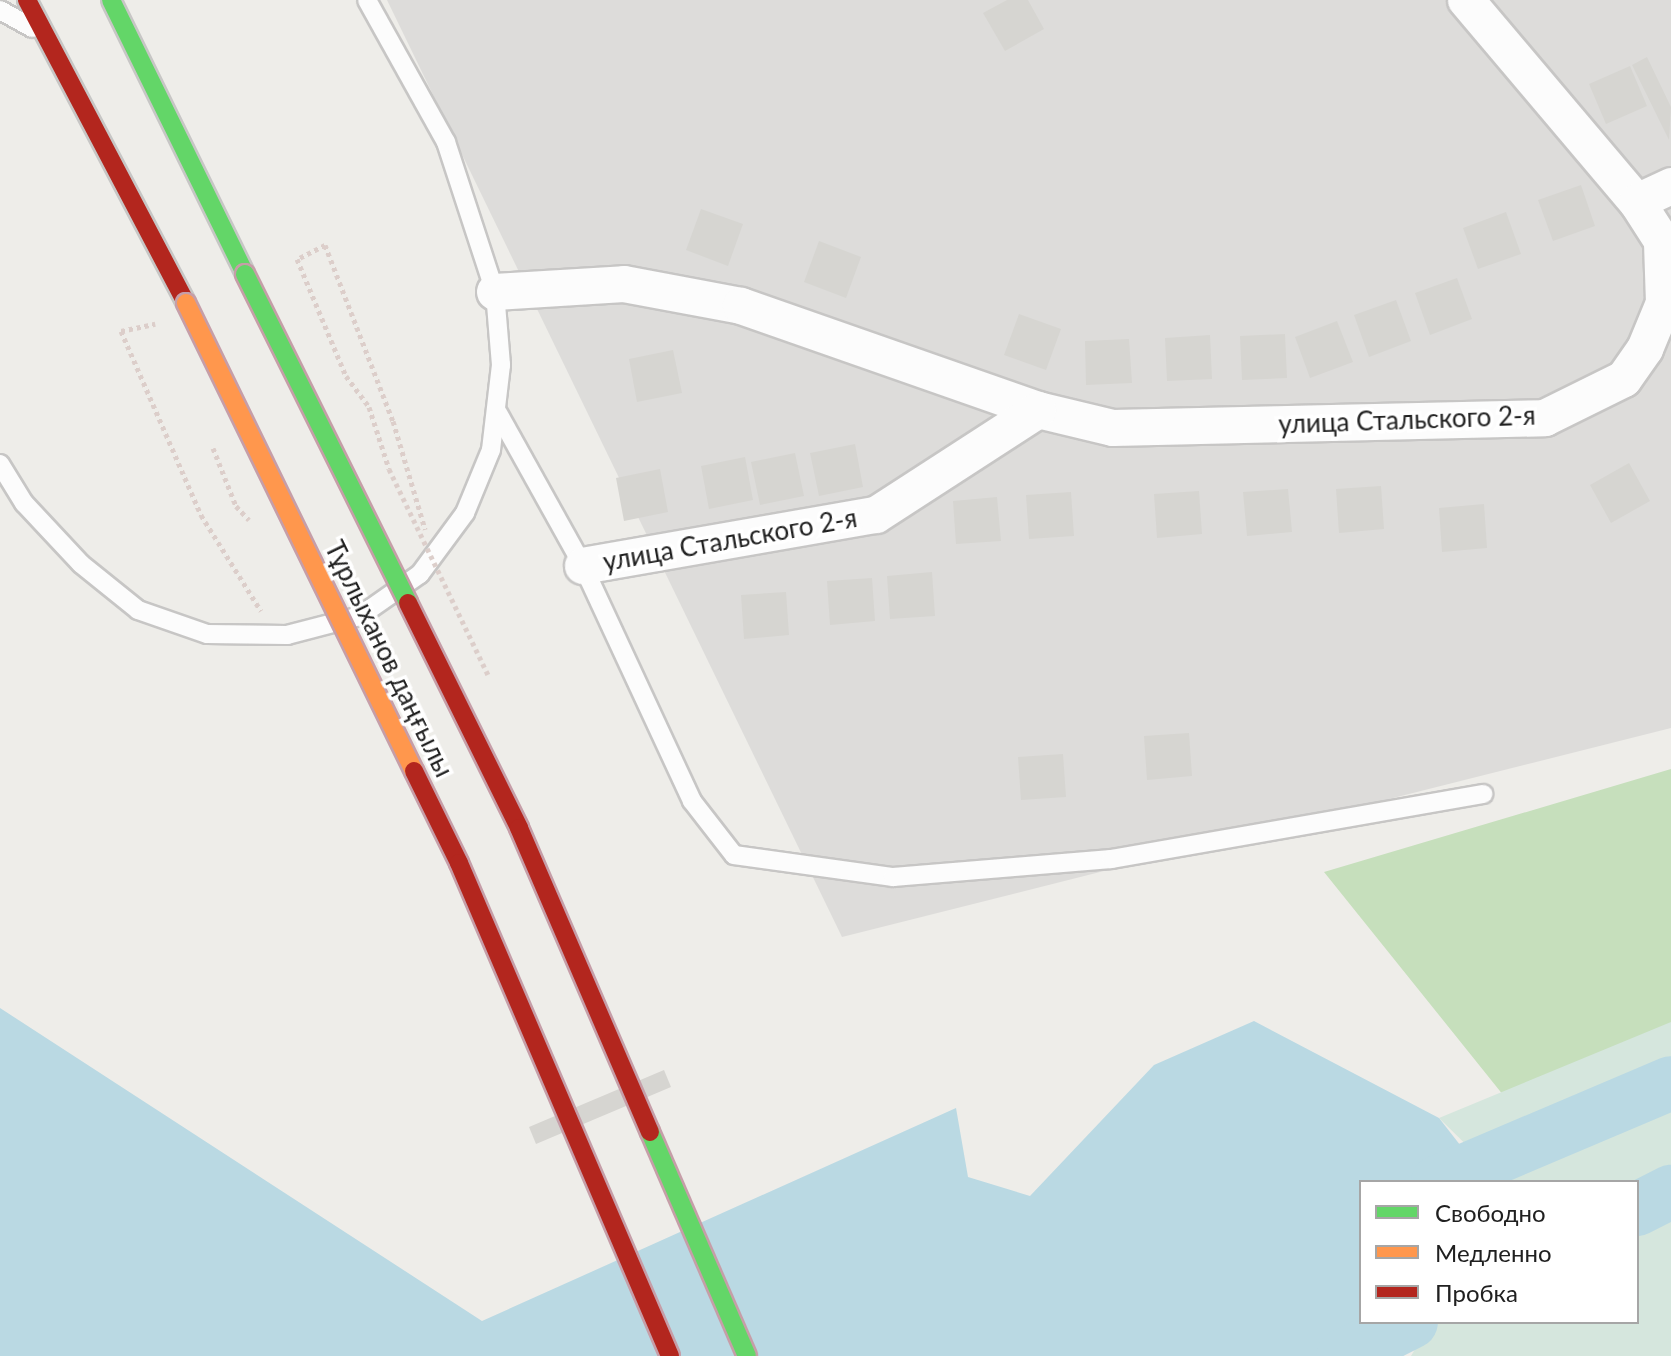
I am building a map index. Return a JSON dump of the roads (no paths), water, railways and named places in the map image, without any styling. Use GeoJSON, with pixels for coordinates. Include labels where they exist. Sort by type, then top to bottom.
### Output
{"type":"FeatureCollection","features":[{"type":"Feature","properties":{"kind":"highway","name":"Тұрлыханов даңғылы"},"geometry":{"type":"LineString","coordinates":[[27,0],[186,303],[459,863],[670,1356]]}},
{"type":"Feature","properties":{"kind":"highway","name":"Тұрлыханов даңғылы"},"geometry":{"type":"LineString","coordinates":[[111,0],[513,815],[747,1356]]}},
{"type":"Feature","properties":{"kind":"street"},"geometry":{"type":"LineString","coordinates":[[1466,0],[1637,202],[1667,250]]}},
{"type":"Feature","properties":{"kind":"street"},"geometry":{"type":"LineString","coordinates":[[1637,202],[1671,186]]}},
{"type":"Feature","properties":{"kind":"street","name":"улица Стальского 2-я"},"geometry":{"type":"LineString","coordinates":[[495,292],[624,284],[741,306],[1038,410],[1113,428],[1545,418],[1624,379],[1645,349],[1664,303],[1667,250]]}},
{"type":"Feature","properties":{"kind":"street","name":"улица Стальского 2-я"},"geometry":{"type":"LineString","coordinates":[[583,566],[876,515],[1038,410]]}},
{"type":"Feature","properties":{"kind":"lane"},"geometry":{"type":"LineString","coordinates":[[0,464],[24,503],[81,564],[138,610],[207,634],[276,635],[360,616],[420,574],[465,513],[491,450],[498,413],[501,365],[495,292],[446,142],[367,0]]}},
{"type":"Feature","properties":{"kind":"lane"},"geometry":{"type":"LineString","coordinates":[[0,10],[45,35]]}},
{"type":"Feature","properties":{"kind":"lane"},"geometry":{"type":"LineString","coordinates":[[498,413],[583,566],[692,801],[734,855],[908,876],[1111,859],[1483,794]]}},
{"type":"Feature","properties":{"kind":"water"},"geometry":{"type":"Polygon","coordinates":[[[0,1008],[482,1321],[956,1108],[968,1177],[1030,1196],[1154,1065],[1254,1021],[1439,1118],[1487,1180],[1359,1180],[1359,1324],[1405,1324],[1387,1356],[0,1356],[0,1008]]]}},
{"type":"Feature","properties":{"kind":"waterway"},"geometry":{"type":"LineString","coordinates":[[1443,1180],[1671,1083]]}},
{"type":"Feature","properties":{"kind":"waterway"},"geometry":{"type":"LineString","coordinates":[[1639,1208],[1671,1192]]}},
{"type":"Feature","properties":{"kind":"waterway"},"geometry":{"type":"LineString","coordinates":[[1343,1356],[1407,1324]]}}]}
